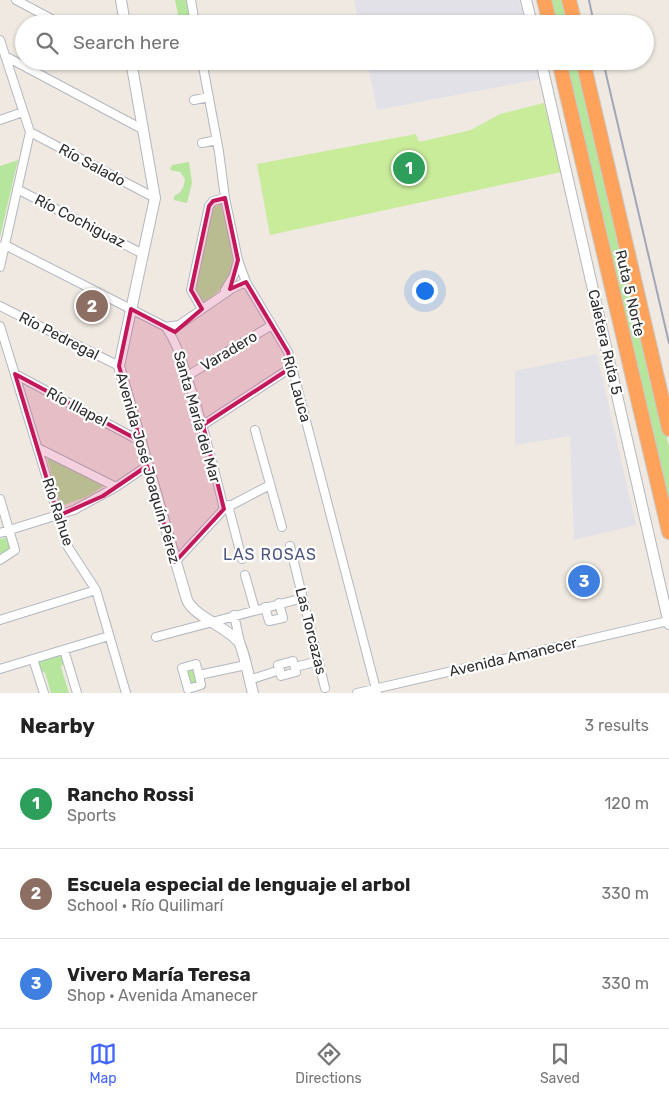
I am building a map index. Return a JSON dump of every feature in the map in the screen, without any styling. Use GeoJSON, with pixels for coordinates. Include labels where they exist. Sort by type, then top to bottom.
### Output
{"type":"FeatureCollection","features":[{"type":"Feature","properties":{"kind":"highway"},"geometry":{"type":"LineString","coordinates":[[544,0],[548,15]]}},
{"type":"Feature","properties":{"kind":"highway"},"geometry":{"type":"LineString","coordinates":[[569,0],[573,15]]}},
{"type":"Feature","properties":{"kind":"highway","name":"Ruta 5 Norte"},"geometry":{"type":"LineString","coordinates":[[561,70],[669,532]]}},
{"type":"Feature","properties":{"kind":"highway","name":"Ruta 5 Norte"},"geometry":{"type":"LineString","coordinates":[[585,70],[669,429]]}},
{"type":"Feature","properties":{"kind":"main road"},"geometry":{"type":"LineString","coordinates":[[120,0],[123,15]]}},
{"type":"Feature","properties":{"kind":"main road"},"geometry":{"type":"LineString","coordinates":[[526,0],[530,15]]}},
{"type":"Feature","properties":{"kind":"main road","name":"Avenida José Joaquín Pérez"},"geometry":{"type":"LineString","coordinates":[[132,70],[155,198],[118,366],[189,604],[194,610],[240,642]]}},
{"type":"Feature","properties":{"kind":"main road","name":"Caletera Ruta 5"},"geometry":{"type":"LineString","coordinates":[[542,70],[669,622]]}},
{"type":"Feature","properties":{"kind":"main road"},"geometry":{"type":"LineString","coordinates":[[240,642],[253,693]]}},
{"type":"Feature","properties":{"kind":"street"},"geometry":{"type":"LineString","coordinates":[[16,0],[44,15]]}},
{"type":"Feature","properties":{"kind":"street"},"geometry":{"type":"LineString","coordinates":[[191,0],[194,15]]}},
{"type":"Feature","properties":{"kind":"street"},"geometry":{"type":"LineString","coordinates":[[0,40],[4,62],[30,132],[2,246],[0,267]]}},
{"type":"Feature","properties":{"kind":"street"},"geometry":{"type":"LineString","coordinates":[[20,70],[142,129]]}},
{"type":"Feature","properties":{"kind":"street","name":"Río Lauca"},"geometry":{"type":"LineString","coordinates":[[204,70],[217,140],[225,198],[238,260],[246,282],[288,352],[377,691]]}},
{"type":"Feature","properties":{"kind":"street"},"geometry":{"type":"LineString","coordinates":[[194,100],[209,97]]}},
{"type":"Feature","properties":{"kind":"street"},"geometry":{"type":"LineString","coordinates":[[0,120],[23,112]]}},
{"type":"Feature","properties":{"kind":"street","name":"Río Salado"},"geometry":{"type":"LineString","coordinates":[[30,132],[155,198]]}},
{"type":"Feature","properties":{"kind":"street"},"geometry":{"type":"LineString","coordinates":[[202,143],[217,140]]}},
{"type":"Feature","properties":{"kind":"street","name":"Río Cochiguaz"},"geometry":{"type":"LineString","coordinates":[[17,189],[143,254]]}},
{"type":"Feature","properties":{"kind":"street"},"geometry":{"type":"LineString","coordinates":[[202,309],[191,290],[210,206],[213,201],[225,198]]}},
{"type":"Feature","properties":{"kind":"street"},"geometry":{"type":"LineString","coordinates":[[2,246],[166,328],[179,326]]}},
{"type":"Feature","properties":{"kind":"street"},"geometry":{"type":"LineString","coordinates":[[219,297],[231,282],[238,260]]}},
{"type":"Feature","properties":{"kind":"street"},"geometry":{"type":"LineString","coordinates":[[175,342],[175,332],[179,326],[219,297],[246,282]]}},
{"type":"Feature","properties":{"kind":"street","name":"Río Pedregal"},"geometry":{"type":"LineString","coordinates":[[0,306],[118,366]]}},
{"type":"Feature","properties":{"kind":"street","name":"Varadero"},"geometry":{"type":"LineString","coordinates":[[187,376],[272,325]]}},
{"type":"Feature","properties":{"kind":"street","name":"Río Rahue"},"geometry":{"type":"LineString","coordinates":[[0,326],[68,547],[96,590],[126,693]]}},
{"type":"Feature","properties":{"kind":"street","name":"Santa María del Mar"},"geometry":{"type":"LineString","coordinates":[[166,328],[175,342],[187,376],[242,559]]}},
{"type":"Feature","properties":{"kind":"street"},"geometry":{"type":"LineString","coordinates":[[203,425],[292,367]]}},
{"type":"Feature","properties":{"kind":"street","name":"Río Illapel"},"geometry":{"type":"LineString","coordinates":[[15,374],[140,441]]}},
{"type":"Feature","properties":{"kind":"street"},"geometry":{"type":"LineString","coordinates":[[255,430],[282,527]]}},
{"type":"Feature","properties":{"kind":"street"},"geometry":{"type":"LineString","coordinates":[[38,448],[116,487]]}},
{"type":"Feature","properties":{"kind":"street"},"geometry":{"type":"LineString","coordinates":[[0,533],[58,516],[89,503],[147,466]]}},
{"type":"Feature","properties":{"kind":"street"},"geometry":{"type":"LineString","coordinates":[[175,562],[226,507],[270,485]]}},
{"type":"Feature","properties":{"kind":"street"},"geometry":{"type":"LineString","coordinates":[[0,499],[15,550],[0,560]]}},
{"type":"Feature","properties":{"kind":"street","name":"Las Torcazas"},"geometry":{"type":"LineString","coordinates":[[290,546],[325,688]]}},
{"type":"Feature","properties":{"kind":"street"},"geometry":{"type":"LineString","coordinates":[[245,575],[255,610]]}},
{"type":"Feature","properties":{"kind":"street"},"geometry":{"type":"LineString","coordinates":[[0,620],[96,590]]}},
{"type":"Feature","properties":{"kind":"street"},"geometry":{"type":"LineString","coordinates":[[156,637],[303,598]]}},
{"type":"Feature","properties":{"kind":"street"},"geometry":{"type":"LineString","coordinates":[[266,607],[269,621],[283,618],[279,603]]}},
{"type":"Feature","properties":{"kind":"street"},"geometry":{"type":"LineString","coordinates":[[234,615],[240,642]]}},
{"type":"Feature","properties":{"kind":"street","name":"Avenida Amanecer"},"geometry":{"type":"LineString","coordinates":[[357,693],[377,691],[669,622]]}},
{"type":"Feature","properties":{"kind":"street"},"geometry":{"type":"LineString","coordinates":[[0,669],[109,636]]}},
{"type":"Feature","properties":{"kind":"street"},"geometry":{"type":"LineString","coordinates":[[64,650],[77,693]]}},
{"type":"Feature","properties":{"kind":"street"},"geometry":{"type":"LineString","coordinates":[[33,659],[44,693]]}},
{"type":"Feature","properties":{"kind":"street"},"geometry":{"type":"LineString","coordinates":[[250,680],[280,670],[278,665],[293,661],[295,667],[319,661]]}},
{"type":"Feature","properties":{"kind":"street"},"geometry":{"type":"LineString","coordinates":[[199,675],[246,666]]}},
{"type":"Feature","properties":{"kind":"highlighted area"},"geometry":{"type":"Polygon","coordinates":[[[225,198],[238,260],[230,289],[246,282],[288,352],[292,367],[203,425],[224,509],[175,562],[147,466],[103,496],[58,516],[15,374],[140,441],[119,366],[131,309],[175,332],[202,309],[191,290],[209,206],[213,201],[225,198]]]}},
{"type":"Feature","properties":{"kind":"shaded area"},"geometry":{"type":"Polygon","coordinates":[[[354,0],[519,0],[523,15],[357,15],[354,0]]]}},
{"type":"Feature","properties":{"kind":"shaded area"},"geometry":{"type":"Polygon","coordinates":[[[369,70],[538,70],[540,79],[377,110],[369,70]]]}},
{"type":"Feature","properties":{"kind":"shaded area"},"geometry":{"type":"Polygon","coordinates":[[[597,354],[636,525],[574,540],[570,436],[515,445],[515,371],[597,354]]]}},
{"type":"Feature","properties":{"kind":"green space"},"geometry":{"type":"Polygon","coordinates":[[[175,0],[187,0],[190,15],[178,15],[175,0]]]}},
{"type":"Feature","properties":{"kind":"green space"},"geometry":{"type":"Polygon","coordinates":[[[548,0],[564,0],[567,15],[551,15],[548,0]]]}},
{"type":"Feature","properties":{"kind":"green space"},"geometry":{"type":"Polygon","coordinates":[[[564,70],[580,70],[669,447],[669,505],[564,70]]]}},
{"type":"Feature","properties":{"kind":"green space"},"geometry":{"type":"Polygon","coordinates":[[[544,103],[561,172],[270,235],[257,164],[416,134],[419,142],[471,130],[500,114],[544,103]]]}},
{"type":"Feature","properties":{"kind":"green space"},"geometry":{"type":"Polygon","coordinates":[[[18,160],[0,237],[0,166],[18,160]]]}},
{"type":"Feature","properties":{"kind":"green space"},"geometry":{"type":"Polygon","coordinates":[[[189,162],[192,183],[187,203],[174,200],[174,196],[182,189],[185,179],[180,172],[170,170],[172,165],[189,162]]]}},
{"type":"Feature","properties":{"kind":"green space"},"geometry":{"type":"Polygon","coordinates":[[[221,205],[232,250],[232,268],[228,279],[222,287],[202,303],[193,289],[212,206],[221,205]]]}},
{"type":"Feature","properties":{"kind":"green space"},"geometry":{"type":"Polygon","coordinates":[[[47,458],[104,486],[86,497],[61,506],[47,458]]]}},
{"type":"Feature","properties":{"kind":"green space"},"geometry":{"type":"Polygon","coordinates":[[[8,537],[11,548],[0,556],[0,539],[8,537]]]}},
{"type":"Feature","properties":{"kind":"green space"},"geometry":{"type":"Polygon","coordinates":[[[61,654],[64,663],[61,667],[69,693],[51,693],[45,673],[40,670],[37,662],[39,659],[61,654]]]}},
{"type":"Feature","properties":{"kind":"green space"},"geometry":{"type":"Polygon","coordinates":[[[193,667],[198,682],[188,684],[185,672],[193,667]]]}},
{"type":"Feature","properties":{"kind":"railway"},"geometry":{"type":"LineString","coordinates":[[589,0],[592,15]]}},
{"type":"Feature","properties":{"kind":"railway"},"geometry":{"type":"LineString","coordinates":[[605,70],[669,343]]}},
{"type":"Feature","properties":{"kind":"place","name":"Rancho Rossi"},"geometry":{"type":"Point","coordinates":[409,168]}},
{"type":"Feature","properties":{"kind":"place","name":"Escuela especial de lenguaje el arbol"},"geometry":{"type":"Point","coordinates":[92,306]}},
{"type":"Feature","properties":{"kind":"place","name":"Vivero María Teresa"},"geometry":{"type":"Point","coordinates":[584,581]}},
{"type":"Feature","properties":{"kind":"district","name":"LAS ROSAS"},"geometry":{"type":"Point","coordinates":[270,554]}}]}
